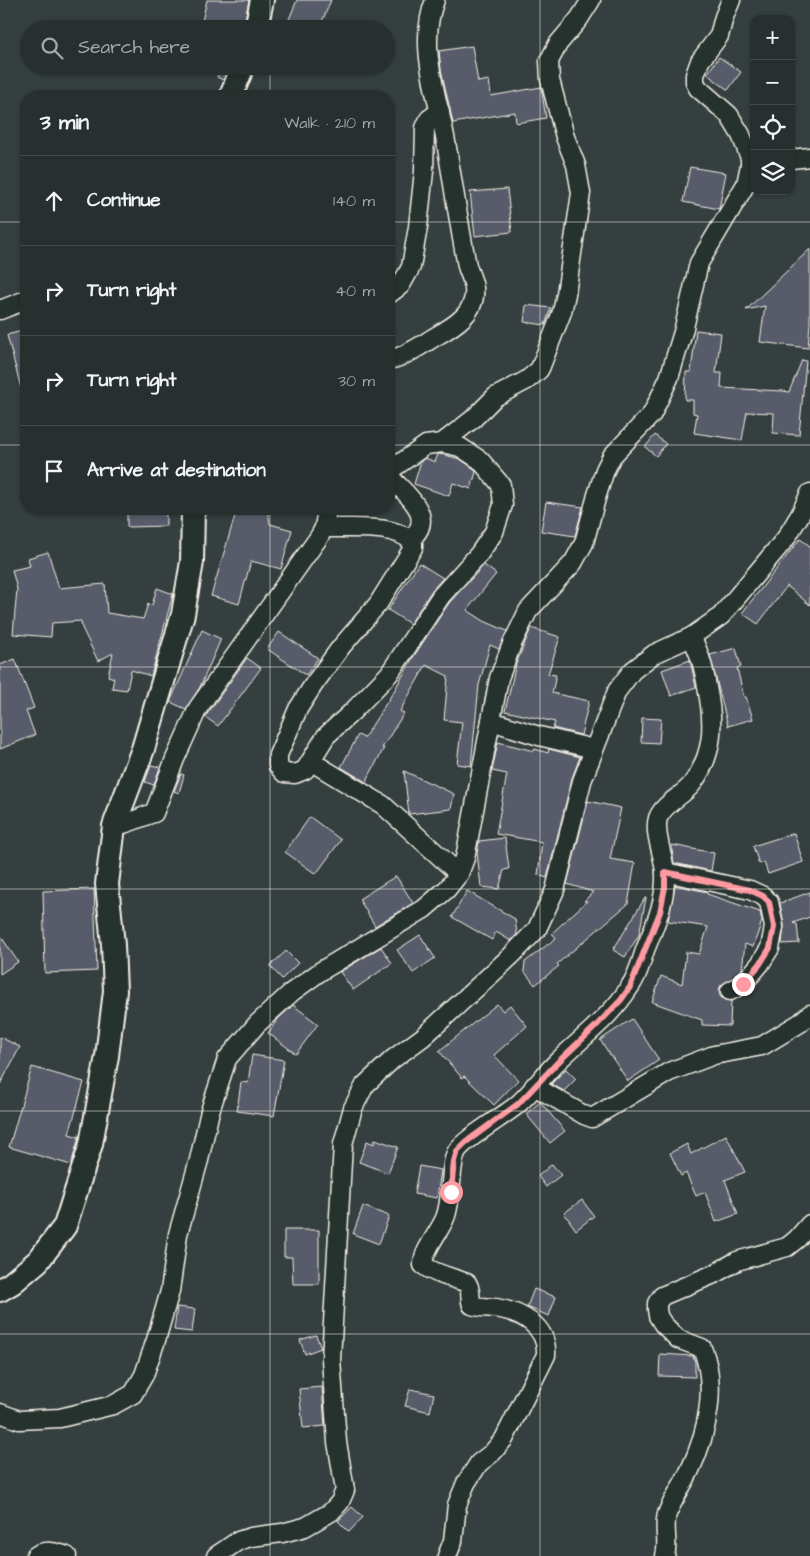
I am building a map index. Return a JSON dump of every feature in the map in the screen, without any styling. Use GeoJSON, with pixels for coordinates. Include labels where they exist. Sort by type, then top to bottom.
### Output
{"type":"FeatureCollection","features":[{"type":"Feature","properties":{"kind":"main road"},"geometry":{"type":"LineString","coordinates":[[258,20],[262,0]]}},
{"type":"Feature","properties":{"kind":"main road"},"geometry":{"type":"LineString","coordinates":[[233,90],[239,75]]}},
{"type":"Feature","properties":{"kind":"main road"},"geometry":{"type":"LineString","coordinates":[[0,1290],[12,1283],[38,1261],[65,1226],[90,1144],[107,1056],[114,991],[113,945],[107,884],[114,826],[144,749],[183,614],[192,562],[193,515]]}},
{"type":"Feature","properties":{"kind":"street"},"geometry":{"type":"LineString","coordinates":[[395,359],[450,329],[463,319],[473,302],[474,285],[467,266],[440,111],[430,66],[429,18],[435,0]]}},
{"type":"Feature","properties":{"kind":"street"},"geometry":{"type":"LineString","coordinates":[[442,443],[473,419],[495,397],[527,380],[539,370],[562,312],[581,192],[579,178],[550,80],[549,60],[558,44],[579,19],[591,0]]}},
{"type":"Feature","properties":{"kind":"street"},"geometry":{"type":"LineString","coordinates":[[731,0],[719,36],[700,61],[695,75],[698,88],[729,115],[741,135],[750,158]]}},
{"type":"Feature","properties":{"kind":"street"},"geometry":{"type":"LineString","coordinates":[[395,290],[402,285],[412,266],[423,180],[425,128],[429,119],[440,111]]}},
{"type":"Feature","properties":{"kind":"street"},"geometry":{"type":"LineString","coordinates":[[795,158],[810,156]]}},
{"type":"Feature","properties":{"kind":"street"},"geometry":{"type":"LineString","coordinates":[[0,1413],[20,1420],[60,1418],[114,1405],[133,1394],[144,1375],[170,1291],[178,1234],[199,1160],[210,1111],[227,1058],[257,1024],[292,992],[321,970],[424,909],[447,889],[460,874],[465,858],[499,678],[512,644],[528,611],[573,562],[584,544],[597,495],[612,456],[652,414],[669,378],[699,262],[746,184],[750,171]]}},
{"type":"Feature","properties":{"kind":"street"},"geometry":{"type":"LineString","coordinates":[[0,310],[20,302]]}},
{"type":"Feature","properties":{"kind":"street"},"geometry":{"type":"LineString","coordinates":[[324,528],[395,531],[408,537],[413,543],[413,548],[378,604],[341,647],[298,709],[278,755],[278,766],[281,771],[290,774],[300,773],[312,762],[326,736],[354,712],[389,674],[440,596],[479,554],[494,532],[503,505],[501,485],[480,460],[460,447],[442,443],[426,445],[395,467]]}},
{"type":"Feature","properties":{"kind":"street"},"geometry":{"type":"LineString","coordinates":[[395,482],[417,505],[420,516],[418,532],[414,536],[408,537]]}},
{"type":"Feature","properties":{"kind":"street"},"geometry":{"type":"LineString","coordinates":[[216,1556],[238,1541],[250,1537],[282,1533],[305,1527],[331,1512],[340,1502],[344,1490],[337,1442],[331,1359],[343,1144],[353,1108],[365,1085],[393,1059],[423,1037],[511,956],[537,928],[555,890],[582,781],[617,691],[632,671],[654,654],[692,636],[721,616],[786,538],[800,515],[810,493]]}},
{"type":"Feature","properties":{"kind":"street"},"geometry":{"type":"LineString","coordinates":[[114,826],[133,822],[139,817],[154,813],[175,759],[198,708],[324,528],[326,515]]}},
{"type":"Feature","properties":{"kind":"street"},"geometry":{"type":"LineString","coordinates":[[447,1556],[454,1533],[457,1505],[466,1482],[479,1463],[492,1453],[504,1439],[546,1355],[547,1345],[536,1324],[515,1312],[472,1305],[470,1289],[467,1283],[427,1268],[422,1265],[422,1259],[438,1233],[449,1206],[454,1161],[457,1151],[466,1142],[518,1104],[621,1000],[630,987],[660,912],[665,887],[665,872],[657,827],[659,815],[671,802],[684,793],[700,772],[706,760],[712,729],[712,714],[705,673],[698,648],[692,636]]}},
{"type":"Feature","properties":{"kind":"street"},"geometry":{"type":"LineString","coordinates":[[491,721],[539,736],[594,749]]}},
{"type":"Feature","properties":{"kind":"street"},"geometry":{"type":"LineString","coordinates":[[312,762],[383,805],[460,874]]}},
{"type":"Feature","properties":{"kind":"street"},"geometry":{"type":"LineString","coordinates":[[665,872],[750,890],[763,896],[769,902],[774,927],[770,948],[760,964],[743,984],[730,992]]}},
{"type":"Feature","properties":{"kind":"street"},"geometry":{"type":"LineString","coordinates":[[534,1086],[584,1115],[594,1117],[620,1099],[668,1072],[714,1056],[762,1046],[800,1023],[810,1014]]}},
{"type":"Feature","properties":{"kind":"street"},"geometry":{"type":"LineString","coordinates":[[665,1556],[668,1513],[690,1471],[703,1437],[707,1416],[710,1375],[708,1360],[702,1348],[678,1339],[658,1316],[657,1303],[668,1292],[681,1289],[737,1261],[764,1255],[787,1246],[810,1224]]}},
{"type":"Feature","properties":{"kind":"street"},"geometry":{"type":"LineString","coordinates":[[35,1556],[41,1552],[56,1552],[67,1556]]}},
{"type":"Feature","properties":{"kind":"building"},"geometry":{"type":"Polygon","coordinates":[[[207,0],[249,0],[245,20],[202,20],[207,0]]]}},
{"type":"Feature","properties":{"kind":"building"},"geometry":{"type":"Polygon","coordinates":[[[297,0],[331,0],[323,20],[289,20],[297,0]]]}},
{"type":"Feature","properties":{"kind":"building"},"geometry":{"type":"Polygon","coordinates":[[[472,46],[478,82],[489,80],[491,96],[541,87],[546,118],[516,123],[515,112],[453,123],[439,51],[472,46]]]}},
{"type":"Feature","properties":{"kind":"building"},"geometry":{"type":"Polygon","coordinates":[[[719,57],[741,72],[728,90],[707,74],[719,57]]]}},
{"type":"Feature","properties":{"kind":"building"},"geometry":{"type":"Polygon","coordinates":[[[218,75],[225,75],[223,80],[217,77],[218,75]]]}},
{"type":"Feature","properties":{"kind":"building"},"geometry":{"type":"Polygon","coordinates":[[[690,167],[726,173],[719,209],[683,202],[690,167]]]}},
{"type":"Feature","properties":{"kind":"building"},"geometry":{"type":"Polygon","coordinates":[[[507,189],[512,232],[475,236],[470,192],[507,189]]]}},
{"type":"Feature","properties":{"kind":"building"},"geometry":{"type":"Polygon","coordinates":[[[810,249],[808,348],[760,342],[765,306],[746,310],[810,249]]]}},
{"type":"Feature","properties":{"kind":"building"},"geometry":{"type":"Polygon","coordinates":[[[526,305],[551,308],[545,325],[524,322],[526,305]]]}},
{"type":"Feature","properties":{"kind":"building"},"geometry":{"type":"Polygon","coordinates":[[[696,330],[721,333],[716,373],[722,373],[721,388],[789,392],[802,360],[806,361],[799,435],[773,433],[774,413],[747,412],[742,440],[694,433],[697,414],[693,413],[693,400],[685,400],[686,372],[691,372],[696,330]]]}},
{"type":"Feature","properties":{"kind":"building"},"geometry":{"type":"Polygon","coordinates":[[[20,332],[20,384],[7,335],[20,332]]]}},
{"type":"Feature","properties":{"kind":"building"},"geometry":{"type":"Polygon","coordinates":[[[655,435],[666,444],[656,456],[645,447],[655,435]]]}},
{"type":"Feature","properties":{"kind":"building"},"geometry":{"type":"Polygon","coordinates":[[[438,454],[460,459],[473,468],[476,472],[471,489],[453,483],[449,496],[414,484],[421,461],[425,458],[435,462],[438,454]]]}},
{"type":"Feature","properties":{"kind":"building"},"geometry":{"type":"Polygon","coordinates":[[[546,502],[583,507],[575,536],[541,531],[546,502]]]}},
{"type":"Feature","properties":{"kind":"building"},"geometry":{"type":"Polygon","coordinates":[[[127,515],[166,515],[166,526],[127,527],[127,515]]]}},
{"type":"Feature","properties":{"kind":"building"},"geometry":{"type":"Polygon","coordinates":[[[235,515],[269,515],[270,524],[292,530],[281,569],[251,561],[239,604],[211,596],[235,515]]]}},
{"type":"Feature","properties":{"kind":"building"},"geometry":{"type":"Polygon","coordinates":[[[800,539],[810,546],[810,605],[787,586],[758,624],[742,613],[800,539]]]}},
{"type":"Feature","properties":{"kind":"building"},"geometry":{"type":"Polygon","coordinates":[[[48,552],[59,588],[105,584],[107,613],[143,619],[148,604],[152,605],[157,588],[173,594],[151,676],[131,670],[127,690],[112,688],[114,678],[108,676],[113,653],[98,661],[82,628],[81,621],[52,623],[51,637],[13,634],[17,589],[12,570],[30,566],[28,558],[48,552]]]}},
{"type":"Feature","properties":{"kind":"building"},"geometry":{"type":"Polygon","coordinates":[[[419,563],[443,578],[432,590],[410,624],[388,610],[419,563]]]}},
{"type":"Feature","properties":{"kind":"building"},"geometry":{"type":"Polygon","coordinates":[[[484,565],[496,574],[467,610],[484,621],[507,631],[499,649],[490,645],[479,685],[471,766],[457,764],[462,722],[444,720],[448,676],[426,665],[400,711],[404,713],[382,748],[384,748],[366,782],[341,767],[358,735],[364,738],[449,603],[484,565]]]}},
{"type":"Feature","properties":{"kind":"building"},"geometry":{"type":"Polygon","coordinates":[[[531,628],[560,637],[548,674],[556,675],[552,693],[589,701],[581,735],[553,728],[555,722],[505,711],[516,664],[531,628]]]}},
{"type":"Feature","properties":{"kind":"building"},"geometry":{"type":"Polygon","coordinates":[[[202,630],[221,639],[200,687],[186,709],[170,702],[202,630]]]}},
{"type":"Feature","properties":{"kind":"building"},"geometry":{"type":"Polygon","coordinates":[[[279,632],[318,658],[306,675],[267,649],[279,632]]]}},
{"type":"Feature","properties":{"kind":"building"},"geometry":{"type":"Polygon","coordinates":[[[736,648],[741,667],[737,668],[744,697],[746,697],[753,719],[728,726],[710,655],[736,648]]]}},
{"type":"Feature","properties":{"kind":"building"},"geometry":{"type":"Polygon","coordinates":[[[247,658],[261,668],[218,726],[205,717],[247,658]]]}},
{"type":"Feature","properties":{"kind":"building"},"geometry":{"type":"Polygon","coordinates":[[[15,659],[34,708],[26,711],[35,735],[0,749],[0,665],[15,659]]]}},
{"type":"Feature","properties":{"kind":"building"},"geometry":{"type":"Polygon","coordinates":[[[690,660],[696,687],[671,696],[662,670],[690,660]]]}},
{"type":"Feature","properties":{"kind":"building"},"geometry":{"type":"Polygon","coordinates":[[[642,718],[661,719],[659,743],[641,742],[642,718]]]}},
{"type":"Feature","properties":{"kind":"building"},"geometry":{"type":"Polygon","coordinates":[[[498,742],[534,751],[535,749],[548,753],[549,749],[580,757],[572,778],[547,878],[538,875],[542,842],[496,834],[507,774],[492,771],[498,742]]]}},
{"type":"Feature","properties":{"kind":"building"},"geometry":{"type":"Polygon","coordinates":[[[151,765],[160,767],[154,785],[145,782],[151,765]]]}},
{"type":"Feature","properties":{"kind":"building"},"geometry":{"type":"Polygon","coordinates":[[[404,771],[454,794],[451,809],[409,814],[404,771]]]}},
{"type":"Feature","properties":{"kind":"building"},"geometry":{"type":"Polygon","coordinates":[[[181,774],[184,775],[179,793],[174,791],[181,774]]]}},
{"type":"Feature","properties":{"kind":"building"},"geometry":{"type":"Polygon","coordinates":[[[588,801],[621,808],[610,859],[635,863],[628,904],[535,985],[524,971],[525,962],[556,938],[552,933],[587,901],[584,901],[593,892],[567,884],[588,801]]]}},
{"type":"Feature","properties":{"kind":"building"},"geometry":{"type":"Polygon","coordinates":[[[310,817],[341,840],[316,874],[285,852],[310,817]]]}},
{"type":"Feature","properties":{"kind":"building"},"geometry":{"type":"Polygon","coordinates":[[[794,833],[803,862],[768,874],[764,862],[759,864],[753,846],[794,833]]]}},
{"type":"Feature","properties":{"kind":"building"},"geometry":{"type":"Polygon","coordinates":[[[505,838],[509,869],[504,870],[499,889],[481,887],[477,853],[479,841],[505,838]]]}},
{"type":"Feature","properties":{"kind":"building"},"geometry":{"type":"Polygon","coordinates":[[[672,845],[714,853],[711,871],[674,863],[672,845]]]}},
{"type":"Feature","properties":{"kind":"building"},"geometry":{"type":"Polygon","coordinates":[[[396,876],[413,903],[375,926],[359,899],[396,876]]]}},
{"type":"Feature","properties":{"kind":"building"},"geometry":{"type":"Polygon","coordinates":[[[675,885],[707,892],[707,894],[760,912],[762,921],[753,947],[745,944],[742,969],[736,976],[721,985],[719,990],[720,996],[724,1000],[731,1001],[730,1026],[702,1025],[702,1020],[652,1002],[661,976],[682,984],[686,952],[699,954],[708,927],[668,921],[675,885]]]}},
{"type":"Feature","properties":{"kind":"building"},"geometry":{"type":"Polygon","coordinates":[[[94,889],[97,971],[45,973],[43,891],[94,889]]]}},
{"type":"Feature","properties":{"kind":"building"},"geometry":{"type":"Polygon","coordinates":[[[467,891],[515,919],[517,934],[511,941],[496,932],[492,940],[452,917],[467,891]]]}},
{"type":"Feature","properties":{"kind":"building"},"geometry":{"type":"Polygon","coordinates":[[[810,892],[810,917],[793,923],[797,924],[799,943],[782,944],[784,925],[780,903],[810,892]]]}},
{"type":"Feature","properties":{"kind":"building"},"geometry":{"type":"Polygon","coordinates":[[[645,898],[639,935],[625,957],[613,950],[645,898]]]}},
{"type":"Feature","properties":{"kind":"building"},"geometry":{"type":"Polygon","coordinates":[[[0,935],[18,962],[0,974],[0,935]]]}},
{"type":"Feature","properties":{"kind":"building"},"geometry":{"type":"Polygon","coordinates":[[[420,935],[435,958],[413,973],[397,950],[420,935]]]}},
{"type":"Feature","properties":{"kind":"building"},"geometry":{"type":"Polygon","coordinates":[[[381,947],[392,963],[353,990],[340,972],[381,947]]]}},
{"type":"Feature","properties":{"kind":"building"},"geometry":{"type":"Polygon","coordinates":[[[286,951],[298,963],[282,979],[270,966],[286,951]]]}},
{"type":"Feature","properties":{"kind":"building"},"geometry":{"type":"Polygon","coordinates":[[[497,1004],[503,1011],[510,1005],[527,1026],[494,1055],[518,1080],[494,1105],[464,1076],[462,1078],[439,1051],[497,1004]]]}},
{"type":"Feature","properties":{"kind":"building"},"geometry":{"type":"Polygon","coordinates":[[[293,1005],[318,1024],[296,1054],[268,1033],[278,1019],[293,1005]]]}},
{"type":"Feature","properties":{"kind":"building"},"geometry":{"type":"Polygon","coordinates":[[[632,1019],[659,1060],[628,1081],[600,1040],[632,1019]]]}},
{"type":"Feature","properties":{"kind":"building"},"geometry":{"type":"Polygon","coordinates":[[[0,1037],[20,1047],[0,1085],[0,1037]]]}},
{"type":"Feature","properties":{"kind":"building"},"geometry":{"type":"Polygon","coordinates":[[[252,1055],[284,1060],[274,1116],[237,1111],[241,1082],[248,1083],[252,1055]]]}},
{"type":"Feature","properties":{"kind":"building"},"geometry":{"type":"Polygon","coordinates":[[[32,1067],[84,1082],[69,1134],[79,1137],[71,1165],[9,1147],[32,1067]]]}},
{"type":"Feature","properties":{"kind":"building"},"geometry":{"type":"Polygon","coordinates":[[[566,1069],[576,1079],[564,1091],[551,1084],[566,1069]]]}},
{"type":"Feature","properties":{"kind":"building"},"geometry":{"type":"Polygon","coordinates":[[[540,1102],[565,1131],[550,1143],[526,1114],[540,1102]]]}},
{"type":"Feature","properties":{"kind":"building"},"geometry":{"type":"Polygon","coordinates":[[[726,1135],[745,1172],[725,1180],[738,1214],[716,1222],[705,1192],[696,1196],[686,1173],[681,1176],[670,1153],[687,1144],[691,1154],[726,1135]]]}},
{"type":"Feature","properties":{"kind":"building"},"geometry":{"type":"Polygon","coordinates":[[[375,1139],[398,1147],[388,1173],[359,1162],[367,1141],[374,1144],[375,1139]]]}},
{"type":"Feature","properties":{"kind":"building"},"geometry":{"type":"Polygon","coordinates":[[[552,1164],[561,1175],[546,1187],[538,1176],[552,1164]]]}},
{"type":"Feature","properties":{"kind":"building"},"geometry":{"type":"Polygon","coordinates":[[[419,1166],[441,1170],[437,1198],[414,1194],[419,1166]]]}},
{"type":"Feature","properties":{"kind":"building"},"geometry":{"type":"Polygon","coordinates":[[[582,1200],[594,1216],[576,1230],[564,1213],[582,1200]]]}},
{"type":"Feature","properties":{"kind":"building"},"geometry":{"type":"Polygon","coordinates":[[[363,1206],[389,1216],[379,1244],[353,1234],[363,1206]]]}},
{"type":"Feature","properties":{"kind":"building"},"geometry":{"type":"Polygon","coordinates":[[[284,1230],[319,1230],[319,1284],[293,1284],[292,1257],[284,1257],[284,1230]]]}},
{"type":"Feature","properties":{"kind":"building"},"geometry":{"type":"Polygon","coordinates":[[[534,1289],[556,1297],[549,1316],[527,1307],[534,1289]]]}},
{"type":"Feature","properties":{"kind":"building"},"geometry":{"type":"Polygon","coordinates":[[[177,1307],[195,1309],[192,1332],[174,1330],[177,1307]]]}},
{"type":"Feature","properties":{"kind":"building"},"geometry":{"type":"Polygon","coordinates":[[[316,1335],[321,1348],[305,1354],[300,1340],[316,1335]]]}},
{"type":"Feature","properties":{"kind":"building"},"geometry":{"type":"Polygon","coordinates":[[[660,1354],[693,1356],[695,1377],[659,1376],[660,1354]]]}},
{"type":"Feature","properties":{"kind":"building"},"geometry":{"type":"Polygon","coordinates":[[[322,1387],[325,1426],[303,1428],[299,1389],[322,1387]]]}},
{"type":"Feature","properties":{"kind":"building"},"geometry":{"type":"Polygon","coordinates":[[[410,1389],[434,1394],[430,1412],[405,1406],[410,1389]]]}},
{"type":"Feature","properties":{"kind":"building"},"geometry":{"type":"Polygon","coordinates":[[[352,1507],[363,1517],[349,1532],[338,1521],[352,1507]]]}},
{"type":"Feature","properties":{"kind":"route"},"geometry":{"type":"LineString","coordinates":[[451,1192],[454,1161],[457,1151],[466,1142],[518,1104],[621,1000],[630,987],[660,912],[665,887],[665,872],[750,890],[763,896],[769,902],[774,927],[770,948],[760,964],[743,984]]}}]}
